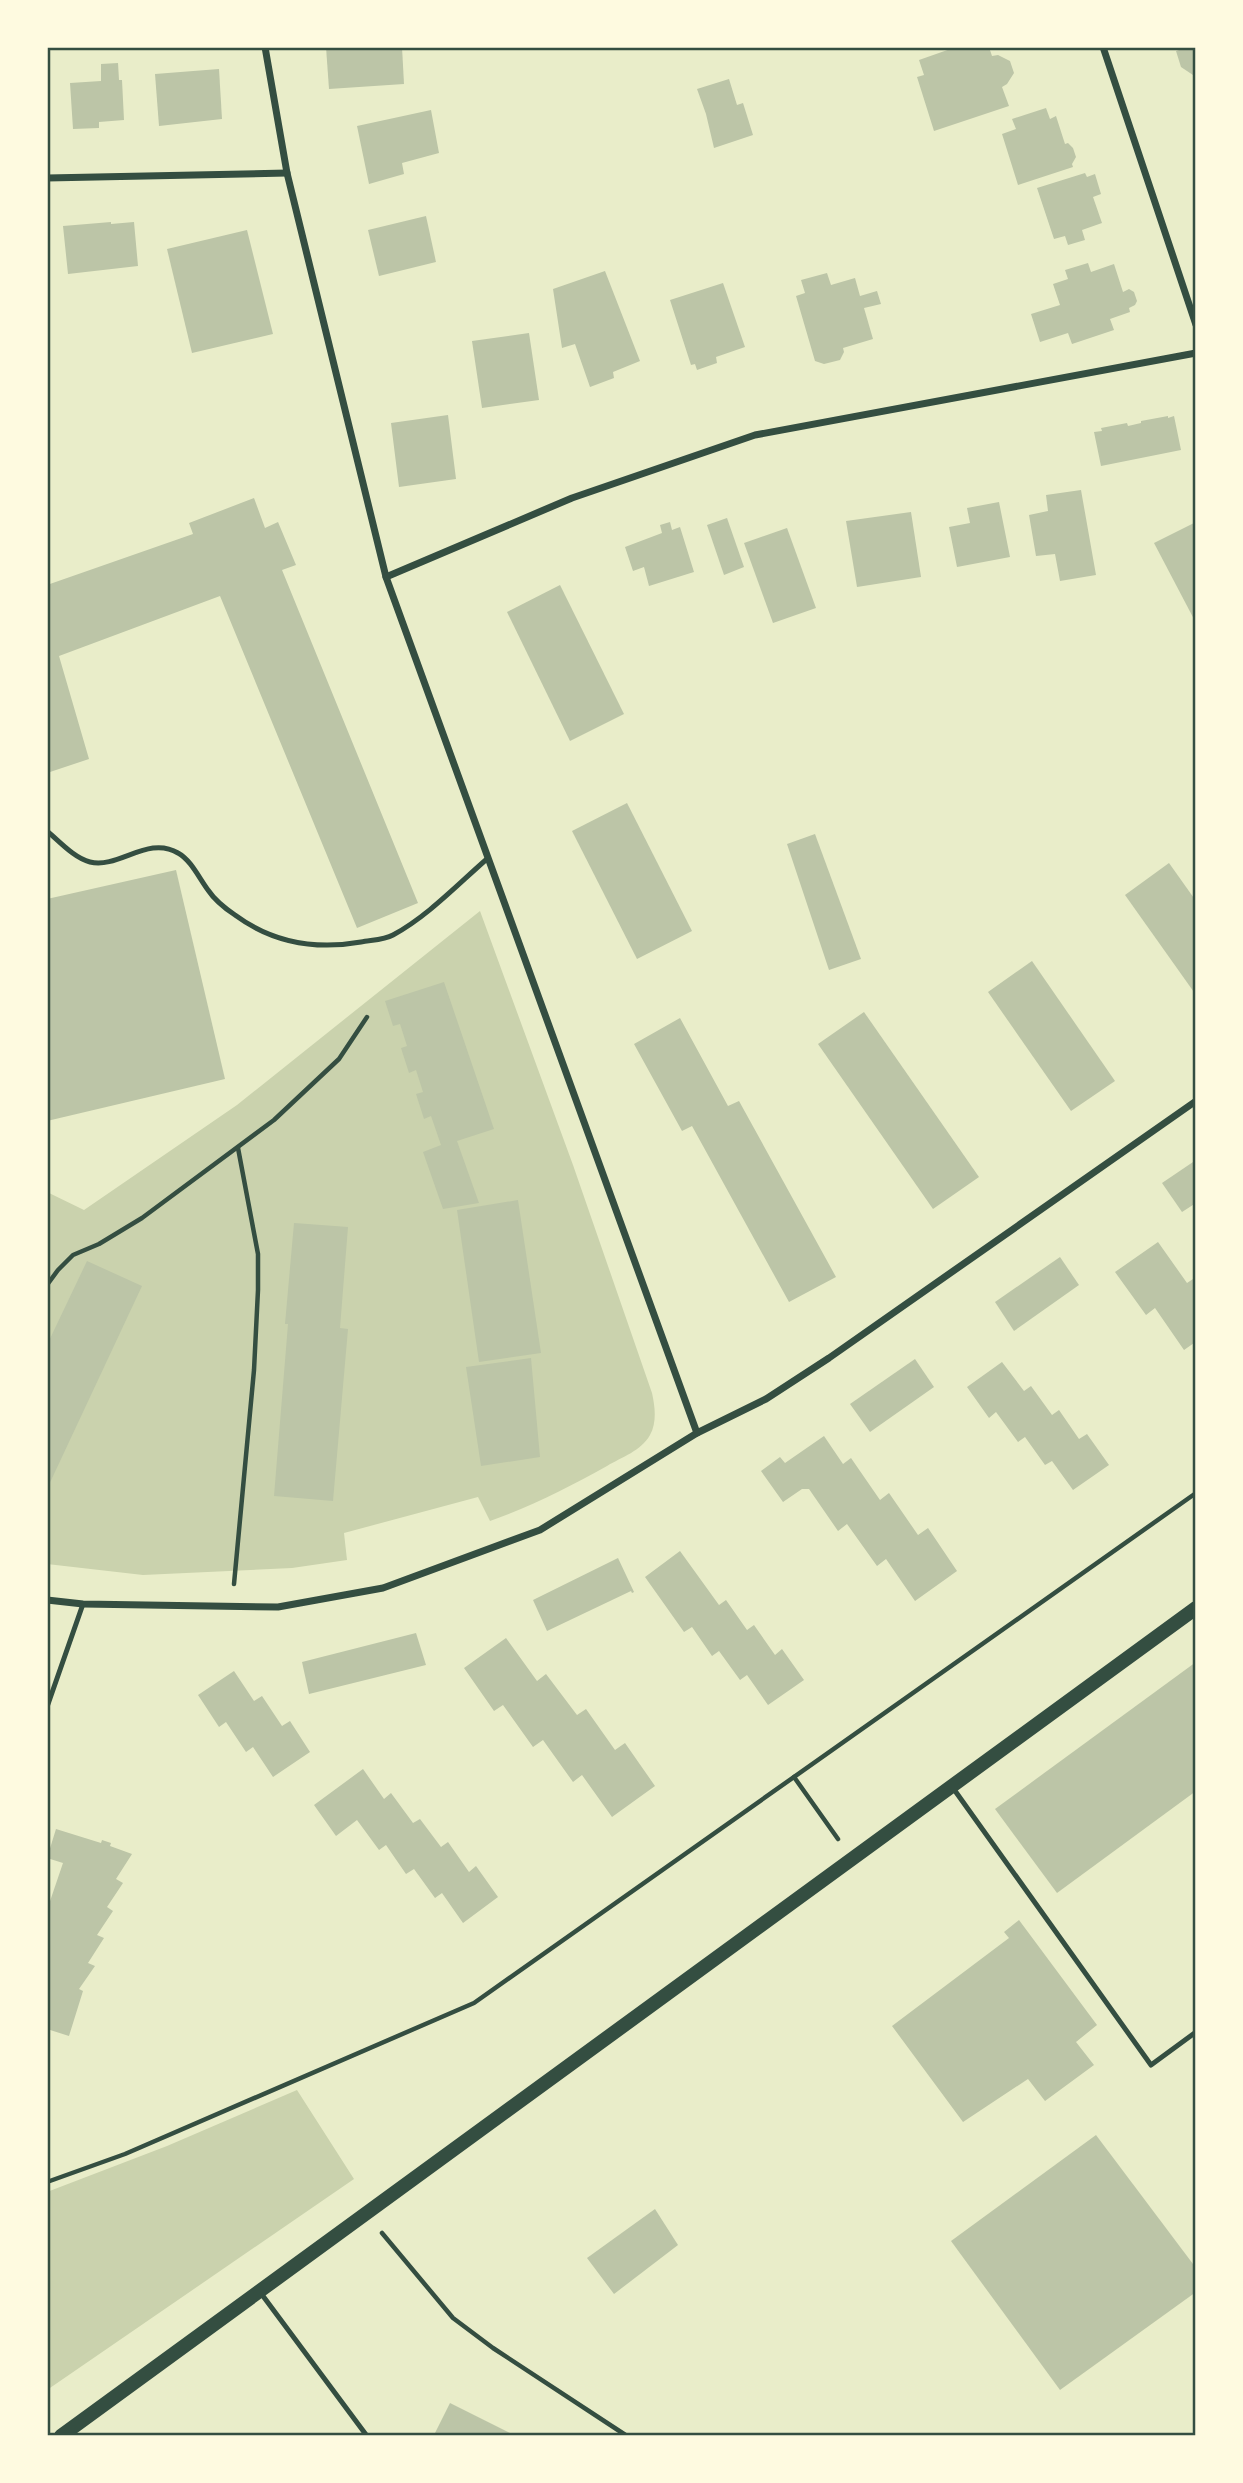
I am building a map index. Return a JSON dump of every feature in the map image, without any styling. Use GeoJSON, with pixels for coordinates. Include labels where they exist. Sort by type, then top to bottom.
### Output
{"type":"FeatureCollection","features":[{"type":"Feature","properties":{"kind":"main road"},"geometry":{"type":"LineString","coordinates":[[61,2436],[1196,1608]]}},
{"type":"Feature","properties":{"kind":"street"},"geometry":{"type":"LineString","coordinates":[[265,47],[287,173],[386,577],[697,1433]]}},
{"type":"Feature","properties":{"kind":"street"},"geometry":{"type":"LineString","coordinates":[[1103,47],[1196,325]]}},
{"type":"Feature","properties":{"kind":"street"},"geometry":{"type":"LineString","coordinates":[[47,178],[287,173]]}},
{"type":"Feature","properties":{"kind":"street"},"geometry":{"type":"LineString","coordinates":[[386,577],[572,498],[755,435],[1196,353]]}},
{"type":"Feature","properties":{"kind":"street"},"geometry":{"type":"LineString","coordinates":[[47,1600],[83,1604],[278,1607],[383,1588],[540,1530],[697,1433],[766,1399],[829,1358],[1196,1101]]}},
{"type":"Feature","properties":{"kind":"lane"},"geometry":{"type":"LineString","coordinates":[[47,831],[87,861],[101,863],[145,849],[164,848],[179,853],[210,893],[234,915],[262,933],[286,941],[316,945],[345,944],[390,937],[419,918],[488,858]]}},
{"type":"Feature","properties":{"kind":"lane"},"geometry":{"type":"LineString","coordinates":[[47,1707],[83,1604]]}},
{"type":"Feature","properties":{"kind":"lane"},"geometry":{"type":"LineString","coordinates":[[951,1786],[1151,2065],[1196,2032]]}},
{"type":"Feature","properties":{"kind":"lane"},"geometry":{"type":"LineString","coordinates":[[260,2292],[367,2436]]}},
{"type":"Feature","properties":{"kind":"path"},"geometry":{"type":"LineString","coordinates":[[47,1285],[73,1255],[99,1244],[142,1218],[274,1121],[340,1059],[367,1017]]}},
{"type":"Feature","properties":{"kind":"path"},"geometry":{"type":"LineString","coordinates":[[231,1606],[254,1370],[258,1290],[258,1254],[238,1148]]}},
{"type":"Feature","properties":{"kind":"path"},"geometry":{"type":"LineString","coordinates":[[47,2182],[125,2154],[474,2003],[1196,1493]]}},
{"type":"Feature","properties":{"kind":"path"},"geometry":{"type":"LineString","coordinates":[[794,1777],[852,1858]]}},
{"type":"Feature","properties":{"kind":"path"},"geometry":{"type":"LineString","coordinates":[[366,2213],[453,2318],[493,2348],[627,2436]]}},
{"type":"Feature","properties":{"kind":"green space"},"geometry":{"type":"Polygon","coordinates":[[[480,911],[573,1165],[652,1393],[655,1409],[650,1435],[636,1449],[593,1474],[535,1503],[490,1521],[478,1497],[344,1533],[347,1560],[292,1568],[143,1575],[47,1564],[47,1192],[84,1210],[237,1105],[480,911]]]}},
{"type":"Feature","properties":{"kind":"green space"},"geometry":{"type":"Polygon","coordinates":[[[297,2090],[354,2179],[47,2390],[47,2192],[167,2146],[297,2090]]]}},
{"type":"Feature","properties":{"kind":"building"},"geometry":{"type":"Polygon","coordinates":[[[326,47],[402,47],[404,84],[329,89],[326,47]]]}},
{"type":"Feature","properties":{"kind":"building"},"geometry":{"type":"Polygon","coordinates":[[[956,47],[989,47],[992,56],[998,55],[1010,61],[1014,73],[1002,87],[1009,106],[934,131],[917,77],[924,75],[919,60],[956,47]]]}},
{"type":"Feature","properties":{"kind":"building"},"geometry":{"type":"Polygon","coordinates":[[[1178,47],[1196,47],[1196,77],[1181,67],[1176,51],[1179,50],[1178,47]]]}},
{"type":"Feature","properties":{"kind":"building"},"geometry":{"type":"Polygon","coordinates":[[[118,63],[119,80],[122,80],[124,120],[99,122],[99,128],[73,129],[70,83],[101,81],[101,64],[118,63]]]}},
{"type":"Feature","properties":{"kind":"building"},"geometry":{"type":"Polygon","coordinates":[[[219,69],[222,119],[159,126],[155,74],[219,69]]]}},
{"type":"Feature","properties":{"kind":"building"},"geometry":{"type":"Polygon","coordinates":[[[729,79],[737,105],[743,103],[753,135],[714,148],[697,89],[729,79]]]}},
{"type":"Feature","properties":{"kind":"building"},"geometry":{"type":"Polygon","coordinates":[[[1046,108],[1050,119],[1056,116],[1065,144],[1068,143],[1073,148],[1076,157],[1073,167],[1018,185],[1002,134],[1016,129],[1012,119],[1046,108]]]}},
{"type":"Feature","properties":{"kind":"building"},"geometry":{"type":"Polygon","coordinates":[[[431,110],[439,153],[402,163],[404,174],[369,184],[357,126],[431,110]]]}},
{"type":"Feature","properties":{"kind":"building"},"geometry":{"type":"Polygon","coordinates":[[[1085,173],[1087,177],[1095,174],[1101,194],[1093,197],[1102,223],[1082,230],[1085,240],[1068,245],[1065,236],[1054,239],[1037,188],[1085,173]]]}},
{"type":"Feature","properties":{"kind":"building"},"geometry":{"type":"Polygon","coordinates":[[[426,216],[436,262],[379,276],[368,230],[426,216]]]}},
{"type":"Feature","properties":{"kind":"building"},"geometry":{"type":"Polygon","coordinates":[[[134,222],[138,266],[68,274],[63,226],[134,222]]]}},
{"type":"Feature","properties":{"kind":"building"},"geometry":{"type":"Polygon","coordinates":[[[247,230],[273,334],[192,353],[167,249],[247,230]]]}},
{"type":"Feature","properties":{"kind":"building"},"geometry":{"type":"Polygon","coordinates":[[[1088,263],[1091,272],[1114,264],[1123,292],[1129,289],[1134,292],[1137,301],[1135,305],[1129,308],[1130,312],[1110,319],[1114,330],[1072,344],[1068,333],[1040,342],[1031,314],[1060,305],[1053,284],[1068,279],[1065,270],[1088,263]]]}},
{"type":"Feature","properties":{"kind":"building"},"geometry":{"type":"Polygon","coordinates":[[[605,271],[640,361],[613,372],[614,378],[590,387],[575,344],[562,348],[553,289],[605,271]]]}},
{"type":"Feature","properties":{"kind":"building"},"geometry":{"type":"Polygon","coordinates":[[[827,273],[831,285],[855,278],[860,296],[877,291],[881,304],[864,308],[873,339],[843,348],[840,360],[824,364],[815,361],[796,296],[805,293],[801,280],[827,273]]]}},
{"type":"Feature","properties":{"kind":"building"},"geometry":{"type":"Polygon","coordinates":[[[723,283],[745,347],[716,357],[717,363],[697,370],[695,364],[691,365],[670,300],[723,283]]]}},
{"type":"Feature","properties":{"kind":"building"},"geometry":{"type":"Polygon","coordinates":[[[529,333],[539,400],[482,408],[472,341],[529,333]]]}},
{"type":"Feature","properties":{"kind":"building"},"geometry":{"type":"Polygon","coordinates":[[[448,415],[456,479],[399,487],[391,423],[448,415]]]}},
{"type":"Feature","properties":{"kind":"building"},"geometry":{"type":"Polygon","coordinates":[[[1174,416],[1181,450],[1101,466],[1094,432],[1102,431],[1101,428],[1127,423],[1128,426],[1174,416]]]}},
{"type":"Feature","properties":{"kind":"building"},"geometry":{"type":"Polygon","coordinates":[[[1081,490],[1096,575],[1060,581],[1055,554],[1036,556],[1029,515],[1048,511],[1046,495],[1081,490]]]}},
{"type":"Feature","properties":{"kind":"building"},"geometry":{"type":"Polygon","coordinates":[[[254,498],[265,528],[278,522],[296,565],[282,570],[418,903],[357,928],[220,596],[59,656],[89,759],[47,773],[47,585],[193,534],[189,523],[254,498]]]}},
{"type":"Feature","properties":{"kind":"building"},"geometry":{"type":"Polygon","coordinates":[[[999,502],[1010,557],[957,567],[949,527],[970,523],[967,508],[999,502]]]}},
{"type":"Feature","properties":{"kind":"building"},"geometry":{"type":"Polygon","coordinates":[[[911,512],[921,577],[857,587],[846,521],[911,512]]]}},
{"type":"Feature","properties":{"kind":"building"},"geometry":{"type":"Polygon","coordinates":[[[727,518],[744,567],[724,575],[707,525],[727,518]]]}},
{"type":"Feature","properties":{"kind":"building"},"geometry":{"type":"Polygon","coordinates":[[[670,522],[672,530],[680,527],[694,572],[649,586],[644,567],[633,571],[625,547],[662,533],[660,525],[670,522]]]}},
{"type":"Feature","properties":{"kind":"building"},"geometry":{"type":"Polygon","coordinates":[[[1196,522],[1196,623],[1154,543],[1196,522]]]}},
{"type":"Feature","properties":{"kind":"building"},"geometry":{"type":"Polygon","coordinates":[[[787,528],[816,608],[773,623],[744,543],[787,528]]]}},
{"type":"Feature","properties":{"kind":"building"},"geometry":{"type":"Polygon","coordinates":[[[560,585],[624,714],[570,741],[507,612],[560,585]]]}},
{"type":"Feature","properties":{"kind":"building"},"geometry":{"type":"Polygon","coordinates":[[[627,803],[692,931],[637,959],[572,831],[627,803]]]}},
{"type":"Feature","properties":{"kind":"building"},"geometry":{"type":"Polygon","coordinates":[[[815,834],[861,959],[829,970],[787,844],[815,834]]]}},
{"type":"Feature","properties":{"kind":"building"},"geometry":{"type":"Polygon","coordinates":[[[1169,863],[1196,901],[1196,995],[1125,895],[1169,863]]]}},
{"type":"Feature","properties":{"kind":"building"},"geometry":{"type":"Polygon","coordinates":[[[176,870],[225,1079],[47,1121],[47,899],[176,870]]]}},
{"type":"Feature","properties":{"kind":"building"},"geometry":{"type":"Polygon","coordinates":[[[1032,961],[1115,1081],[1071,1111],[988,992],[1032,961]]]}},
{"type":"Feature","properties":{"kind":"building"},"geometry":{"type":"Polygon","coordinates":[[[444,982],[494,1129],[457,1141],[479,1203],[443,1209],[423,1152],[441,1145],[431,1116],[424,1119],[416,1094],[423,1092],[416,1070],[409,1073],[401,1048],[407,1046],[400,1024],[393,1026],[385,1001],[444,982]]]}},
{"type":"Feature","properties":{"kind":"building"},"geometry":{"type":"Polygon","coordinates":[[[864,1012],[979,1177],[933,1209],[818,1044],[864,1012]]]}},
{"type":"Feature","properties":{"kind":"building"},"geometry":{"type":"Polygon","coordinates":[[[680,1018],[728,1106],[739,1101],[836,1277],[789,1302],[692,1126],[682,1131],[634,1044],[680,1018]]]}},
{"type":"Feature","properties":{"kind":"building"},"geometry":{"type":"Polygon","coordinates":[[[1196,1160],[1196,1203],[1182,1212],[1162,1183],[1196,1160]]]}},
{"type":"Feature","properties":{"kind":"building"},"geometry":{"type":"Polygon","coordinates":[[[518,1200],[541,1353],[479,1362],[457,1210],[518,1200]]]}},
{"type":"Feature","properties":{"kind":"building"},"geometry":{"type":"Polygon","coordinates":[[[294,1223],[348,1227],[340,1328],[348,1329],[333,1501],[274,1496],[294,1223]]]}},
{"type":"Feature","properties":{"kind":"building"},"geometry":{"type":"Polygon","coordinates":[[[1158,1242],[1187,1283],[1196,1277],[1196,1346],[1194,1343],[1184,1350],[1155,1308],[1146,1315],[1115,1272],[1158,1242]]]}},
{"type":"Feature","properties":{"kind":"building"},"geometry":{"type":"Polygon","coordinates":[[[1060,1257],[1079,1285],[1014,1331],[995,1302],[1060,1257]]]}},
{"type":"Feature","properties":{"kind":"building"},"geometry":{"type":"Polygon","coordinates":[[[87,1261],[142,1286],[47,1489],[47,1345],[87,1261]]]}},
{"type":"Feature","properties":{"kind":"building"},"geometry":{"type":"Polygon","coordinates":[[[531,1358],[540,1457],[481,1466],[466,1367],[531,1358]]]}},
{"type":"Feature","properties":{"kind":"building"},"geometry":{"type":"Polygon","coordinates":[[[915,1359],[934,1387],[870,1432],[850,1404],[915,1359]]]}},
{"type":"Feature","properties":{"kind":"building"},"geometry":{"type":"Polygon","coordinates":[[[1002,1362],[1024,1391],[1031,1386],[1052,1415],[1059,1410],[1079,1439],[1087,1434],[1109,1465],[1073,1490],[1052,1461],[1045,1465],[1025,1437],[1018,1442],[996,1412],[989,1418],[967,1387],[1002,1362]]]}},
{"type":"Feature","properties":{"kind":"building"},"geometry":{"type":"Polygon","coordinates":[[[824,1436],[843,1464],[851,1458],[880,1500],[889,1493],[918,1535],[928,1528],[957,1571],[915,1601],[886,1559],[877,1566],[847,1524],[838,1531],[809,1489],[802,1489],[783,1502],[761,1471],[780,1457],[785,1463],[824,1436]]]}},
{"type":"Feature","properties":{"kind":"building"},"geometry":{"type":"Polygon","coordinates":[[[680,1551],[719,1605],[726,1600],[747,1630],[754,1625],[775,1655],[782,1649],[804,1680],[768,1705],[747,1675],[740,1680],[719,1651],[712,1656],[692,1627],[684,1632],[645,1577],[680,1551]]]}},
{"type":"Feature","properties":{"kind":"building"},"geometry":{"type":"Polygon","coordinates":[[[618,1558],[634,1592],[631,1591],[547,1631],[533,1600],[618,1558]]]}},
{"type":"Feature","properties":{"kind":"building"},"geometry":{"type":"Polygon","coordinates":[[[416,1633],[426,1665],[309,1694],[302,1662],[416,1633]]]}},
{"type":"Feature","properties":{"kind":"building"},"geometry":{"type":"Polygon","coordinates":[[[506,1638],[537,1681],[546,1674],[577,1715],[586,1709],[615,1750],[625,1743],[655,1786],[612,1817],[582,1775],[573,1782],[543,1740],[533,1747],[503,1705],[494,1711],[464,1668],[506,1638]]]}},
{"type":"Feature","properties":{"kind":"building"},"geometry":{"type":"Polygon","coordinates":[[[1196,1662],[1196,1791],[1057,1893],[995,1809],[1196,1662]]]}},
{"type":"Feature","properties":{"kind":"building"},"geometry":{"type":"Polygon","coordinates":[[[234,1671],[254,1701],[262,1696],[282,1726],[290,1721],[310,1752],[273,1777],[253,1747],[246,1752],[226,1722],[219,1727],[198,1695],[234,1671]]]}},
{"type":"Feature","properties":{"kind":"building"},"geometry":{"type":"Polygon","coordinates":[[[363,1769],[384,1799],[391,1793],[413,1823],[420,1819],[441,1847],[448,1842],[469,1872],[476,1866],[498,1897],[463,1923],[442,1893],[435,1898],[414,1869],[406,1874],[386,1845],[379,1850],[357,1820],[336,1836],[314,1805],[363,1769]]]}},
{"type":"Feature","properties":{"kind":"building"},"geometry":{"type":"Polygon","coordinates":[[[56,1829],[101,1843],[102,1840],[132,1854],[116,1879],[123,1883],[107,1907],[113,1911],[97,1935],[104,1938],[88,1963],[95,1966],[79,1989],[83,1991],[69,2036],[47,2029],[47,1910],[63,1863],[47,1858],[56,1829]]]}},
{"type":"Feature","properties":{"kind":"building"},"geometry":{"type":"Polygon","coordinates":[[[1019,1920],[1097,2025],[1076,2042],[1094,2065],[1045,2101],[1028,2079],[963,2122],[892,2026],[1009,1938],[1004,1932],[1019,1920]]]}},
{"type":"Feature","properties":{"kind":"building"},"geometry":{"type":"Polygon","coordinates":[[[1096,2135],[1196,2268],[1196,2292],[1060,2390],[951,2241],[1096,2135]]]}},
{"type":"Feature","properties":{"kind":"building"},"geometry":{"type":"Polygon","coordinates":[[[655,2209],[678,2245],[614,2294],[587,2258],[655,2209]]]}},
{"type":"Feature","properties":{"kind":"building"},"geometry":{"type":"Polygon","coordinates":[[[450,2403],[516,2436],[434,2435],[450,2403]]]}}]}
